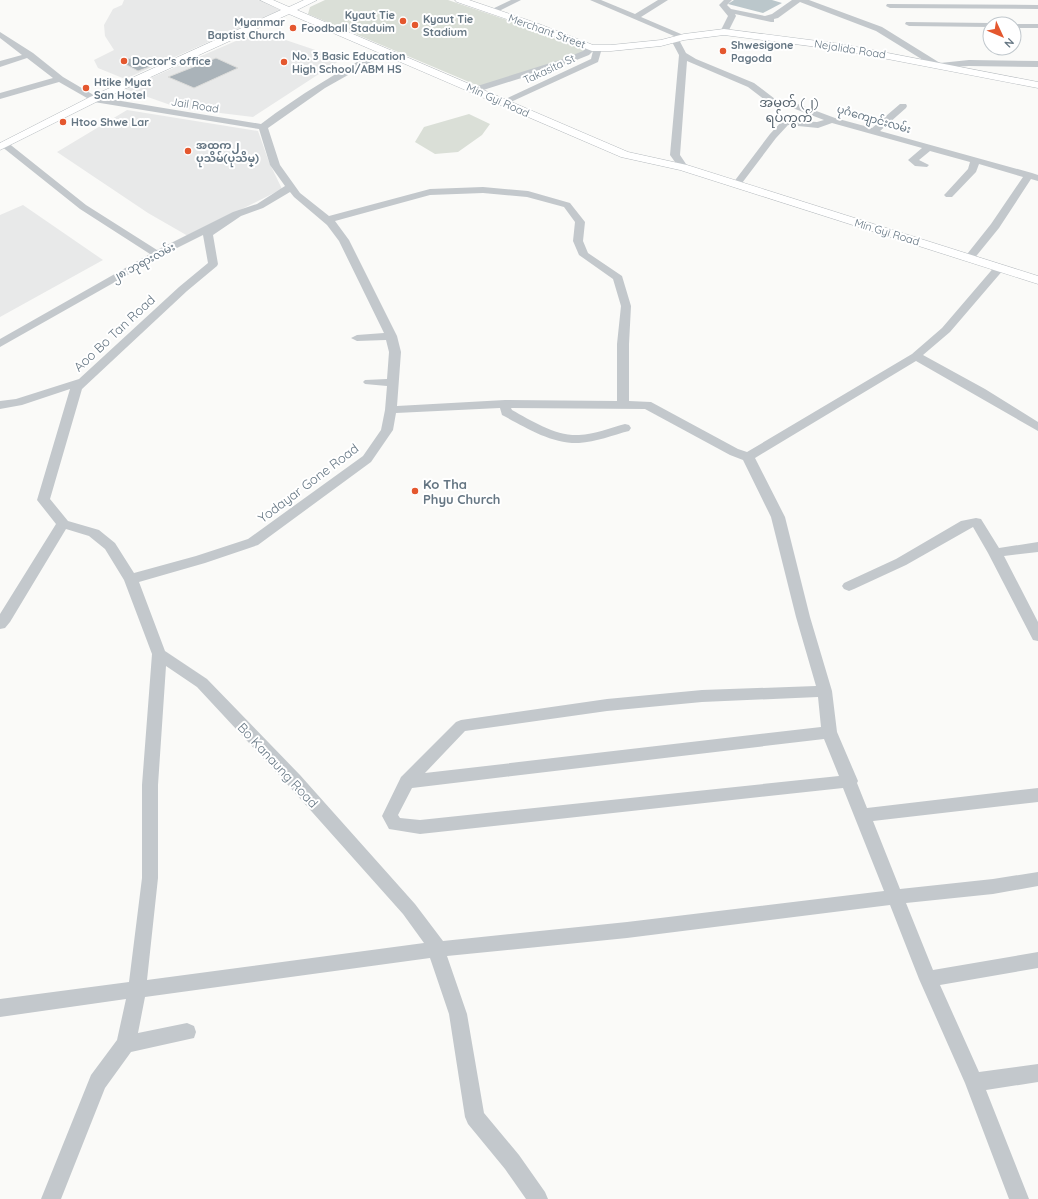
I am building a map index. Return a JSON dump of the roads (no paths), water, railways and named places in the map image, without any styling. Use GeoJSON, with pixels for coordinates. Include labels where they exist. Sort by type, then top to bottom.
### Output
{"type":"FeatureCollection","features":[{"type":"Feature","properties":{"kind":"main road","name":"Min Gyi Road"},"geometry":{"type":"LineString","coordinates":[[265,0],[625,155],[683,167],[1038,280]]}},
{"type":"Feature","properties":{"kind":"main road"},"geometry":{"type":"LineString","coordinates":[[287,10],[304,0]]}},
{"type":"Feature","properties":{"kind":"main road"},"geometry":{"type":"LineString","coordinates":[[1,145],[92,98],[312,0]]}},
{"type":"Feature","properties":{"kind":"main road","name":"Merchant Street"},"geometry":{"type":"LineString","coordinates":[[460,0],[492,10],[595,48],[661,43]]}},
{"type":"Feature","properties":{"kind":"main road","name":"Nejalida Road"},"geometry":{"type":"LineString","coordinates":[[661,43],[724,32],[841,46],[1038,85]]}},
{"type":"Feature","properties":{"kind":"street"},"geometry":{"type":"LineString","coordinates":[[492,10],[517,0]]}},
{"type":"Feature","properties":{"kind":"street"},"geometry":{"type":"LineString","coordinates":[[594,0],[635,16],[679,39],[683,55],[675,155],[683,167]]}},
{"type":"Feature","properties":{"kind":"street"},"geometry":{"type":"LineString","coordinates":[[607,5],[614,0]]}},
{"type":"Feature","properties":{"kind":"street"},"geometry":{"type":"LineString","coordinates":[[635,16],[664,0]]}},
{"type":"Feature","properties":{"kind":"street"},"geometry":{"type":"LineString","coordinates":[[724,32],[732,16],[723,5],[728,0]]}},
{"type":"Feature","properties":{"kind":"street"},"geometry":{"type":"LineString","coordinates":[[729,11],[767,19],[775,16],[797,0]]}},
{"type":"Feature","properties":{"kind":"street"},"geometry":{"type":"LineString","coordinates":[[802,0],[879,29],[938,66],[969,64],[1038,64]]}},
{"type":"Feature","properties":{"kind":"street"},"geometry":{"type":"LineString","coordinates":[[890,6],[952,12],[1038,7]]}},
{"type":"Feature","properties":{"kind":"street"},"geometry":{"type":"LineString","coordinates":[[909,24],[952,12],[982,22]]}},
{"type":"Feature","properties":{"kind":"street"},"geometry":{"type":"LineString","coordinates":[[1022,26],[1038,26]]}},
{"type":"Feature","properties":{"kind":"street","name":"Jail Road"},"geometry":{"type":"LineString","coordinates":[[0,34],[57,76],[92,98],[118,104],[263,127]]}},
{"type":"Feature","properties":{"kind":"street"},"geometry":{"type":"LineString","coordinates":[[474,90],[566,61],[595,48]]}},
{"type":"Feature","properties":{"kind":"street","name":"Takasita St"},"geometry":{"type":"LineString","coordinates":[[502,103],[595,60],[595,48]]}},
{"type":"Feature","properties":{"kind":"street"},"geometry":{"type":"LineString","coordinates":[[263,127],[303,97],[384,51]]}},
{"type":"Feature","properties":{"kind":"street","name":"ပုဂံကျောင်းလမ်း"},"geometry":{"type":"LineString","coordinates":[[683,55],[693,61],[750,85],[772,101],[873,132],[1033,176]]}},
{"type":"Feature","properties":{"kind":"street"},"geometry":{"type":"LineString","coordinates":[[0,64],[30,56]]}},
{"type":"Feature","properties":{"kind":"street"},"geometry":{"type":"LineString","coordinates":[[0,89],[57,76]]}},
{"type":"Feature","properties":{"kind":"street"},"geometry":{"type":"LineString","coordinates":[[0,96],[57,76]]}},
{"type":"Feature","properties":{"kind":"street"},"geometry":{"type":"LineString","coordinates":[[873,132],[903,106]]}},
{"type":"Feature","properties":{"kind":"street"},"geometry":{"type":"LineString","coordinates":[[736,185],[773,136],[786,122],[818,125],[832,120]]}},
{"type":"Feature","properties":{"kind":"street","name":"Yodayar Gone Road"},"geometry":{"type":"LineString","coordinates":[[131,579],[200,560],[252,542],[366,459],[376,448],[387,430],[391,410],[395,352],[391,336],[344,240],[327,220],[297,195],[290,187],[275,165],[263,127]]}},
{"type":"Feature","properties":{"kind":"street"},"geometry":{"type":"LineString","coordinates":[[1,145],[83,207],[157,254]]}},
{"type":"Feature","properties":{"kind":"street"},"geometry":{"type":"LineString","coordinates":[[924,166],[913,160],[929,147]]}},
{"type":"Feature","properties":{"kind":"street"},"geometry":{"type":"LineString","coordinates":[[949,195],[973,170],[975,160]]}},
{"type":"Feature","properties":{"kind":"street"},"geometry":{"type":"LineString","coordinates":[[969,258],[1033,176]]}},
{"type":"Feature","properties":{"kind":"street","name":"၂၈ ဘုရားလမ်း"},"geometry":{"type":"LineString","coordinates":[[0,344],[157,254],[237,214],[260,206],[290,187]]}},
{"type":"Feature","properties":{"kind":"street"},"geometry":{"type":"LineString","coordinates":[[327,220],[430,192],[482,190],[520,193],[567,205],[580,222],[578,241],[584,255],[618,278],[626,306],[623,344],[622,404]]}},
{"type":"Feature","properties":{"kind":"street","name":"Aoo Bo Tan Road"},"geometry":{"type":"LineString","coordinates":[[63,524],[43,500],[76,388],[183,289],[213,264],[208,234],[237,214]]}},
{"type":"Feature","properties":{"kind":"street"},"geometry":{"type":"LineString","coordinates":[[748,457],[916,356],[946,330],[1000,267]]}},
{"type":"Feature","properties":{"kind":"street"},"geometry":{"type":"LineString","coordinates":[[357,338],[391,336]]}},
{"type":"Feature","properties":{"kind":"street"},"geometry":{"type":"LineString","coordinates":[[916,356],[1038,426]]}},
{"type":"Feature","properties":{"kind":"street"},"geometry":{"type":"LineString","coordinates":[[0,405],[18,402],[81,382]]}},
{"type":"Feature","properties":{"kind":"street"},"geometry":{"type":"LineString","coordinates":[[369,382],[393,383]]}},
{"type":"Feature","properties":{"kind":"street"},"geometry":{"type":"LineString","coordinates":[[505,404],[506,412],[536,428],[560,437],[578,440],[625,428]]}},
{"type":"Feature","properties":{"kind":"street"},"geometry":{"type":"LineString","coordinates":[[391,410],[505,404],[647,405],[734,452],[748,457],[778,517],[801,610],[825,691],[829,732],[850,781],[894,896],[974,1082],[1018,1199]]}},
{"type":"Feature","properties":{"kind":"street"},"geometry":{"type":"LineString","coordinates":[[849,586],[901,562],[966,524],[976,522],[1033,616],[1038,636]]}},
{"type":"Feature","properties":{"kind":"street"},"geometry":{"type":"LineString","coordinates":[[0,624],[63,524],[94,533],[110,546],[131,579],[159,654],[150,785],[150,878],[137,990],[131,1024],[125,1044],[98,1082],[52,1199]]}},
{"type":"Feature","properties":{"kind":"street"},"geometry":{"type":"LineString","coordinates":[[995,553],[1038,548]]}},
{"type":"Feature","properties":{"kind":"street","name":"Bo Kanaung Road"},"geometry":{"type":"LineString","coordinates":[[159,654],[202,683],[294,780],[409,909],[437,950],[445,973],[458,1014],[476,1117],[512,1162],[538,1199]]}},
{"type":"Feature","properties":{"kind":"street"},"geometry":{"type":"LineString","coordinates":[[825,691],[702,696],[615,704],[461,726],[407,782],[390,816],[395,824],[420,827],[850,781]]}},
{"type":"Feature","properties":{"kind":"street"},"geometry":{"type":"LineString","coordinates":[[407,782],[829,732]]}},
{"type":"Feature","properties":{"kind":"street"},"geometry":{"type":"LineString","coordinates":[[862,815],[1038,795]]}},
{"type":"Feature","properties":{"kind":"street"},"geometry":{"type":"LineString","coordinates":[[0,1008],[437,950],[627,930],[859,902],[894,896],[1010,885],[1038,879]]}},
{"type":"Feature","properties":{"kind":"street"},"geometry":{"type":"LineString","coordinates":[[928,978],[1038,960]]}},
{"type":"Feature","properties":{"kind":"street"},"geometry":{"type":"LineString","coordinates":[[125,1044],[187,1032]]}},
{"type":"Feature","properties":{"kind":"street"},"geometry":{"type":"LineString","coordinates":[[974,1082],[1038,1073]]}},
{"type":"Feature","properties":{"kind":"place","name":"Kyaut Tie Foodball Staduim"},"geometry":{"type":"Point","coordinates":[403,21]}},
{"type":"Feature","properties":{"kind":"place","name":"Kyaut Tie Stadium"},"geometry":{"type":"Point","coordinates":[415,25]}},
{"type":"Feature","properties":{"kind":"place","name":"Myanmar Baptist Church"},"geometry":{"type":"Point","coordinates":[293,28]}},
{"type":"Feature","properties":{"kind":"place","name":"Shwesigone Pagoda"},"geometry":{"type":"Point","coordinates":[723,51]}},
{"type":"Feature","properties":{"kind":"place","name":"Doctor's office"},"geometry":{"type":"Point","coordinates":[124,61]}},
{"type":"Feature","properties":{"kind":"place","name":"No. 3 Basic Education High School/ABM HS"},"geometry":{"type":"Point","coordinates":[284,62]}},
{"type":"Feature","properties":{"kind":"place","name":"Htike Myat San Hotel"},"geometry":{"type":"Point","coordinates":[86,88]}},
{"type":"Feature","properties":{"kind":"place","name":"Htoo Shwe Lar"},"geometry":{"type":"Point","coordinates":[63,122]}},
{"type":"Feature","properties":{"kind":"place","name":"အထက၂ ပုသိမ်(ပုသိမ္)"},"geometry":{"type":"Point","coordinates":[188,151]}},
{"type":"Feature","properties":{"kind":"place","name":"Ko Tha Phyu Church"},"geometry":{"type":"Point","coordinates":[415,491]}},
{"type":"Feature","properties":{"kind":"district","name":"အမှတ် (၂) ရပ်ကွက်"},"geometry":{"type":"Point","coordinates":[789,110]}}]}
